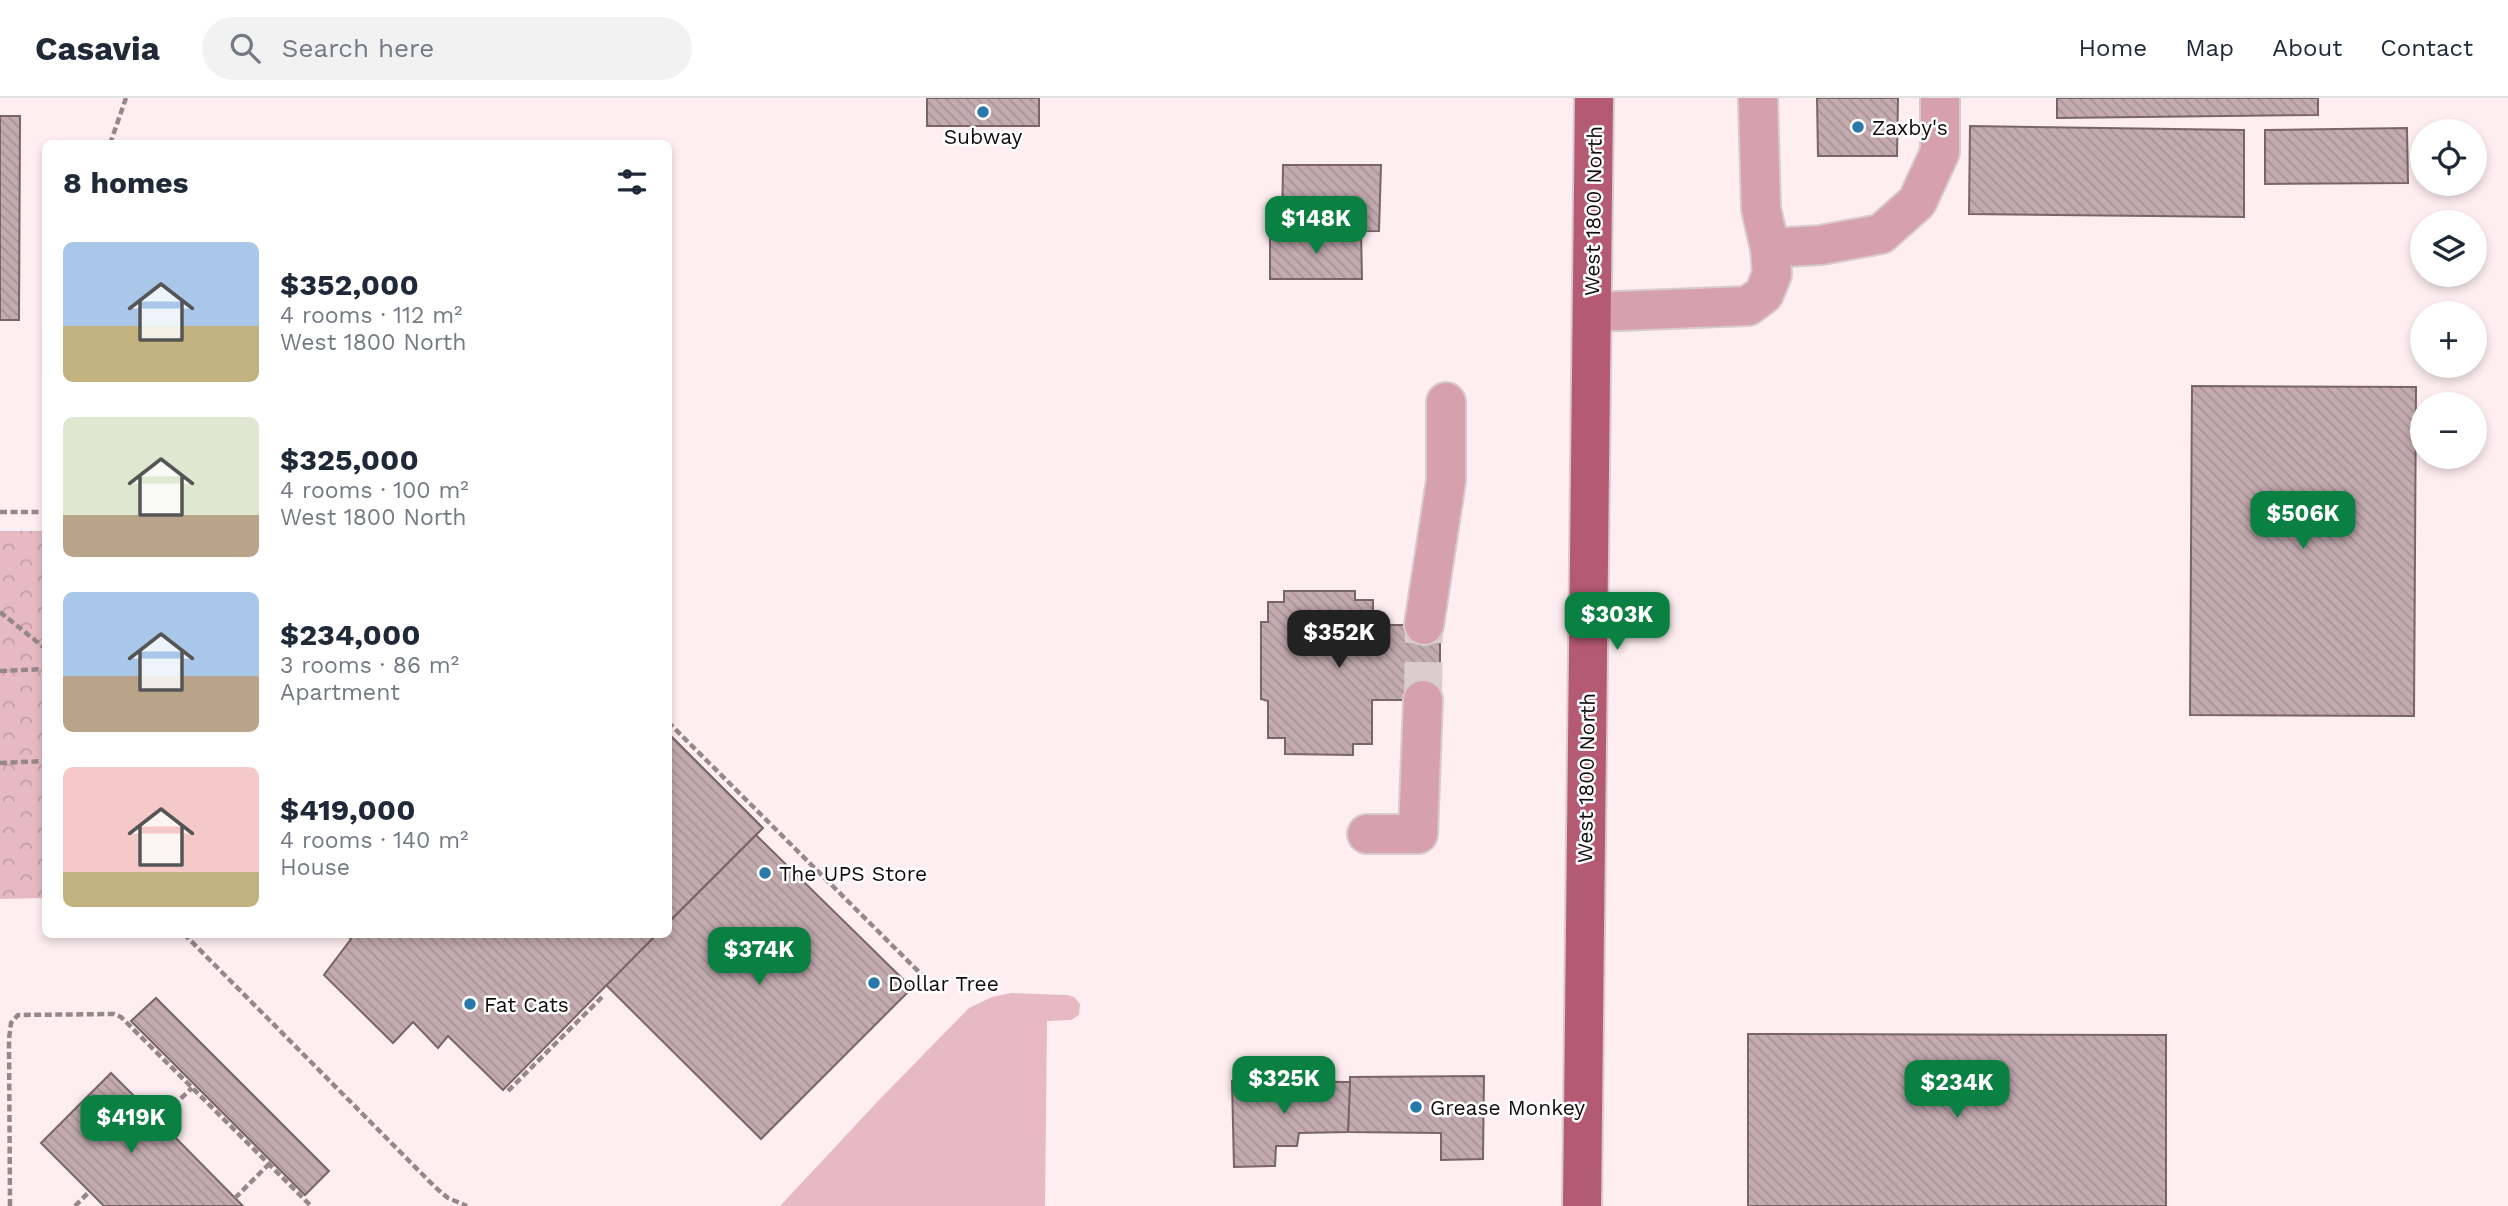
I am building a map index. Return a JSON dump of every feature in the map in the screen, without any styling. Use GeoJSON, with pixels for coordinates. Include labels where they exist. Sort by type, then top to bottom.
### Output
{"type":"FeatureCollection","features":[{"type":"Feature","properties":{"kind":"main road","name":"West 1800 North"},"geometry":{"type":"LineString","coordinates":[[1582,1206],[1594,98]]}},
{"type":"Feature","properties":{"kind":"lane"},"geometry":{"type":"LineString","coordinates":[[1592,312],[1748,306],[1764,293],[1772,274],[1770,248],[1761,209],[1758,98]]}},
{"type":"Feature","properties":{"kind":"lane"},"geometry":{"type":"LineString","coordinates":[[1770,248],[1821,245],[1881,234],[1917,202],[1940,152],[1940,98]]}},
{"type":"Feature","properties":{"kind":"lane"},"geometry":{"type":"LineString","coordinates":[[1424,625],[1447,481],[1447,402]]}},
{"type":"Feature","properties":{"kind":"lane"},"geometry":{"type":"LineString","coordinates":[[1367,834],[1418,834],[1423,700]]}},
{"type":"Feature","properties":{"kind":"path"},"geometry":{"type":"LineString","coordinates":[[111,140],[126,98]]}},
{"type":"Feature","properties":{"kind":"path"},"geometry":{"type":"LineString","coordinates":[[0,512],[42,512]]}},
{"type":"Feature","properties":{"kind":"path"},"geometry":{"type":"LineString","coordinates":[[0,612],[42,646]]}},
{"type":"Feature","properties":{"kind":"path"},"geometry":{"type":"LineString","coordinates":[[0,671],[42,669]]}},
{"type":"Feature","properties":{"kind":"path"},"geometry":{"type":"LineString","coordinates":[[672,726],[922,975]]}},
{"type":"Feature","properties":{"kind":"path"},"geometry":{"type":"LineString","coordinates":[[0,764],[42,761]]}},
{"type":"Feature","properties":{"kind":"path"},"geometry":{"type":"LineString","coordinates":[[188,938],[435,1187],[448,1198],[467,1206]]}},
{"type":"Feature","properties":{"kind":"path"},"geometry":{"type":"LineString","coordinates":[[508,1091],[602,997]]}},
{"type":"Feature","properties":{"kind":"path"},"geometry":{"type":"LineString","coordinates":[[10,1206],[11,1023],[18,1015],[114,1014],[121,1017],[311,1206]]}},
{"type":"Feature","properties":{"kind":"path"},"geometry":{"type":"LineString","coordinates":[[158,1120],[192,1087]]}},
{"type":"Feature","properties":{"kind":"path"},"geometry":{"type":"LineString","coordinates":[[235,1198],[269,1164]]}},
{"type":"Feature","properties":{"kind":"path"},"geometry":{"type":"LineString","coordinates":[[75,1206],[90,1191]]}},
{"type":"Feature","properties":{"kind":"green space"},"geometry":{"type":"Polygon","coordinates":[[[0,531],[42,531],[42,898],[0,899],[0,531]]]}},
{"type":"Feature","properties":{"kind":"green space"},"geometry":{"type":"Polygon","coordinates":[[[1011,993],[1067,995],[1074,997],[1080,1004],[1079,1015],[1071,1020],[1047,1021],[1045,1206],[780,1206],[969,1008],[992,997],[1011,993]]]}},
{"type":"Feature","properties":{"kind":"building","name":"Subway"},"geometry":{"type":"Polygon","coordinates":[[[927,98],[1039,98],[1039,126],[927,126],[927,98]]]}},
{"type":"Feature","properties":{"kind":"building","name":"Zaxby's"},"geometry":{"type":"Polygon","coordinates":[[[1817,98],[1898,98],[1897,156],[1818,156],[1817,98]]]}},
{"type":"Feature","properties":{"kind":"building"},"geometry":{"type":"Polygon","coordinates":[[[2057,98],[2318,98],[2318,115],[2057,118],[2057,98]]]}},
{"type":"Feature","properties":{"kind":"building"},"geometry":{"type":"Polygon","coordinates":[[[0,116],[20,116],[19,320],[0,320],[0,116]]]}},
{"type":"Feature","properties":{"kind":"building"},"geometry":{"type":"Polygon","coordinates":[[[1970,126],[2244,130],[2244,217],[1969,214],[1970,126]]]}},
{"type":"Feature","properties":{"kind":"building"},"geometry":{"type":"Polygon","coordinates":[[[2407,128],[2408,183],[2265,184],[2265,130],[2407,128]]]}},
{"type":"Feature","properties":{"kind":"building"},"geometry":{"type":"Polygon","coordinates":[[[1283,165],[1381,165],[1379,231],[1282,232],[1283,165]]]}},
{"type":"Feature","properties":{"kind":"building"},"geometry":{"type":"Polygon","coordinates":[[[1270,232],[1361,232],[1362,279],[1270,279],[1270,232]]]}},
{"type":"Feature","properties":{"kind":"building"},"geometry":{"type":"Polygon","coordinates":[[[2192,386],[2416,387],[2416,392],[2410,392],[2410,469],[2416,469],[2414,716],[2190,715],[2192,386]]]}},
{"type":"Feature","properties":{"kind":"building"},"geometry":{"type":"Polygon","coordinates":[[[1284,591],[1355,591],[1355,600],[1373,600],[1373,625],[1440,625],[1440,700],[1372,700],[1372,744],[1353,744],[1353,755],[1285,754],[1285,738],[1268,738],[1268,701],[1261,699],[1261,622],[1268,622],[1268,602],[1284,602],[1284,591]]]}},
{"type":"Feature","properties":{"kind":"building"},"geometry":{"type":"Polygon","coordinates":[[[672,737],[763,828],[672,919],[672,737]]]}},
{"type":"Feature","properties":{"kind":"building"},"geometry":{"type":"Polygon","coordinates":[[[756,835],[912,988],[761,1139],[606,985],[653,938],[672,938],[672,919],[756,835]]]}},
{"type":"Feature","properties":{"kind":"building","name":"Fat Cats"},"geometry":{"type":"Polygon","coordinates":[[[653,938],[503,1090],[448,1036],[438,1048],[413,1022],[393,1043],[324,975],[351,939],[653,938]]]}},
{"type":"Feature","properties":{"kind":"building"},"geometry":{"type":"Polygon","coordinates":[[[156,998],[329,1171],[305,1195],[131,1021],[156,998]]]}},
{"type":"Feature","properties":{"kind":"building"},"geometry":{"type":"Polygon","coordinates":[[[1748,1034],[2166,1035],[2166,1206],[1748,1206],[1748,1034]]]}},
{"type":"Feature","properties":{"kind":"building"},"geometry":{"type":"Polygon","coordinates":[[[111,1073],[243,1206],[104,1206],[41,1143],[111,1073]]]}},
{"type":"Feature","properties":{"kind":"building","name":"Grease Monkey"},"geometry":{"type":"Polygon","coordinates":[[[1484,1076],[1483,1159],[1441,1160],[1441,1133],[1348,1132],[1350,1077],[1484,1076]]]}},
{"type":"Feature","properties":{"kind":"building"},"geometry":{"type":"Polygon","coordinates":[[[1232,1081],[1350,1082],[1348,1132],[1299,1133],[1297,1146],[1276,1146],[1275,1166],[1234,1167],[1232,1081]]]}},
{"type":"Feature","properties":{"kind":"tunnel"},"geometry":{"type":"LineString","coordinates":[[1423,700],[1424,625]]}},
{"type":"Feature","properties":{"kind":"place","name":"Subway"},"geometry":{"type":"Point","coordinates":[983,112]}},
{"type":"Feature","properties":{"kind":"place","name":"Zaxby's"},"geometry":{"type":"Point","coordinates":[1858,127]}},
{"type":"Feature","properties":{"kind":"place","name":"The UPS Store"},"geometry":{"type":"Point","coordinates":[765,873]}},
{"type":"Feature","properties":{"kind":"place","name":"Dollar Tree"},"geometry":{"type":"Point","coordinates":[874,983]}},
{"type":"Feature","properties":{"kind":"place","name":"Fat Cats"},"geometry":{"type":"Point","coordinates":[470,1004]}},
{"type":"Feature","properties":{"kind":"place","name":"Grease Monkey"},"geometry":{"type":"Point","coordinates":[1416,1107]}}]}
